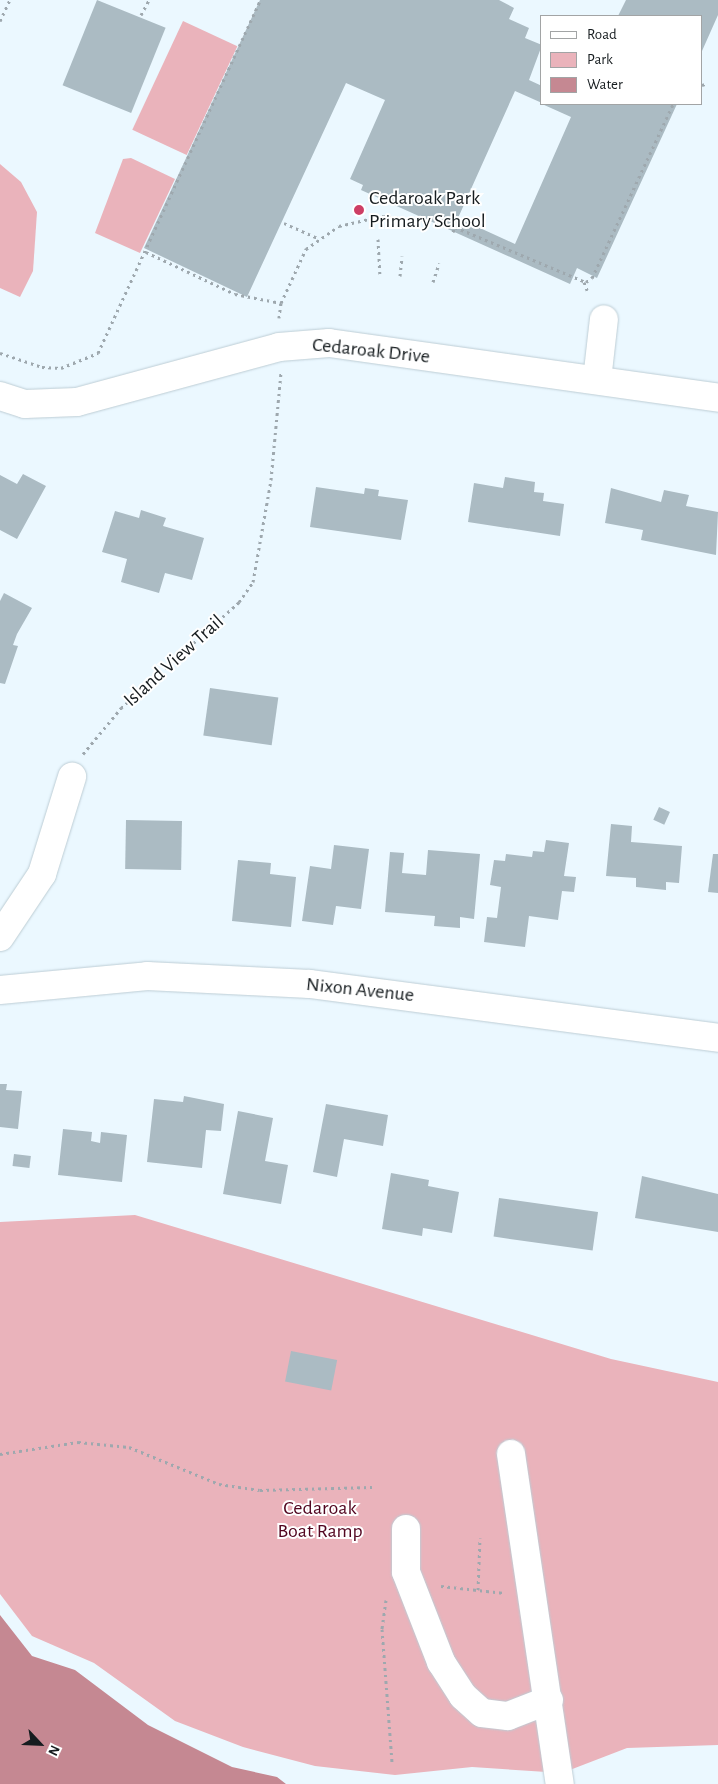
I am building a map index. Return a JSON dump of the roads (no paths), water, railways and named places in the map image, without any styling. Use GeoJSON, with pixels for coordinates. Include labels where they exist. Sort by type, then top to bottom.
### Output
{"type":"FeatureCollection","features":[{"type":"Feature","properties":{"kind":"street"},"geometry":{"type":"LineString","coordinates":[[597,380],[604,319]]}},
{"type":"Feature","properties":{"kind":"street","name":"Cedaroak Drive"},"geometry":{"type":"LineString","coordinates":[[0,396],[25,404],[76,402],[303,344],[357,346],[718,398]]}},
{"type":"Feature","properties":{"kind":"street"},"geometry":{"type":"LineString","coordinates":[[0,937],[42,874],[72,777]]}},
{"type":"Feature","properties":{"kind":"street","name":"Nixon Avenue"},"geometry":{"type":"LineString","coordinates":[[0,990],[147,976],[310,984],[718,1038]]}},
{"type":"Feature","properties":{"kind":"street"},"geometry":{"type":"LineString","coordinates":[[511,1454],[560,1784]]}},
{"type":"Feature","properties":{"kind":"street"},"geometry":{"type":"LineString","coordinates":[[406,1529],[406,1572],[441,1662],[463,1696],[482,1713],[508,1716],[549,1700]]}},
{"type":"Feature","properties":{"kind":"water"},"geometry":{"type":"Polygon","coordinates":[[[0,1615],[32,1656],[75,1670],[148,1725],[232,1767],[277,1777],[286,1784],[0,1784],[0,1615]]]}},
{"type":"Feature","properties":{"kind":"place","name":"Cedaroak Park Primary School"},"geometry":{"type":"Point","coordinates":[359,210]}},
{"type":"Feature","properties":{"kind":"park label","name":"Cedaroak Boat Ramp"},"geometry":{"type":"Point","coordinates":[320,1520]}}]}
